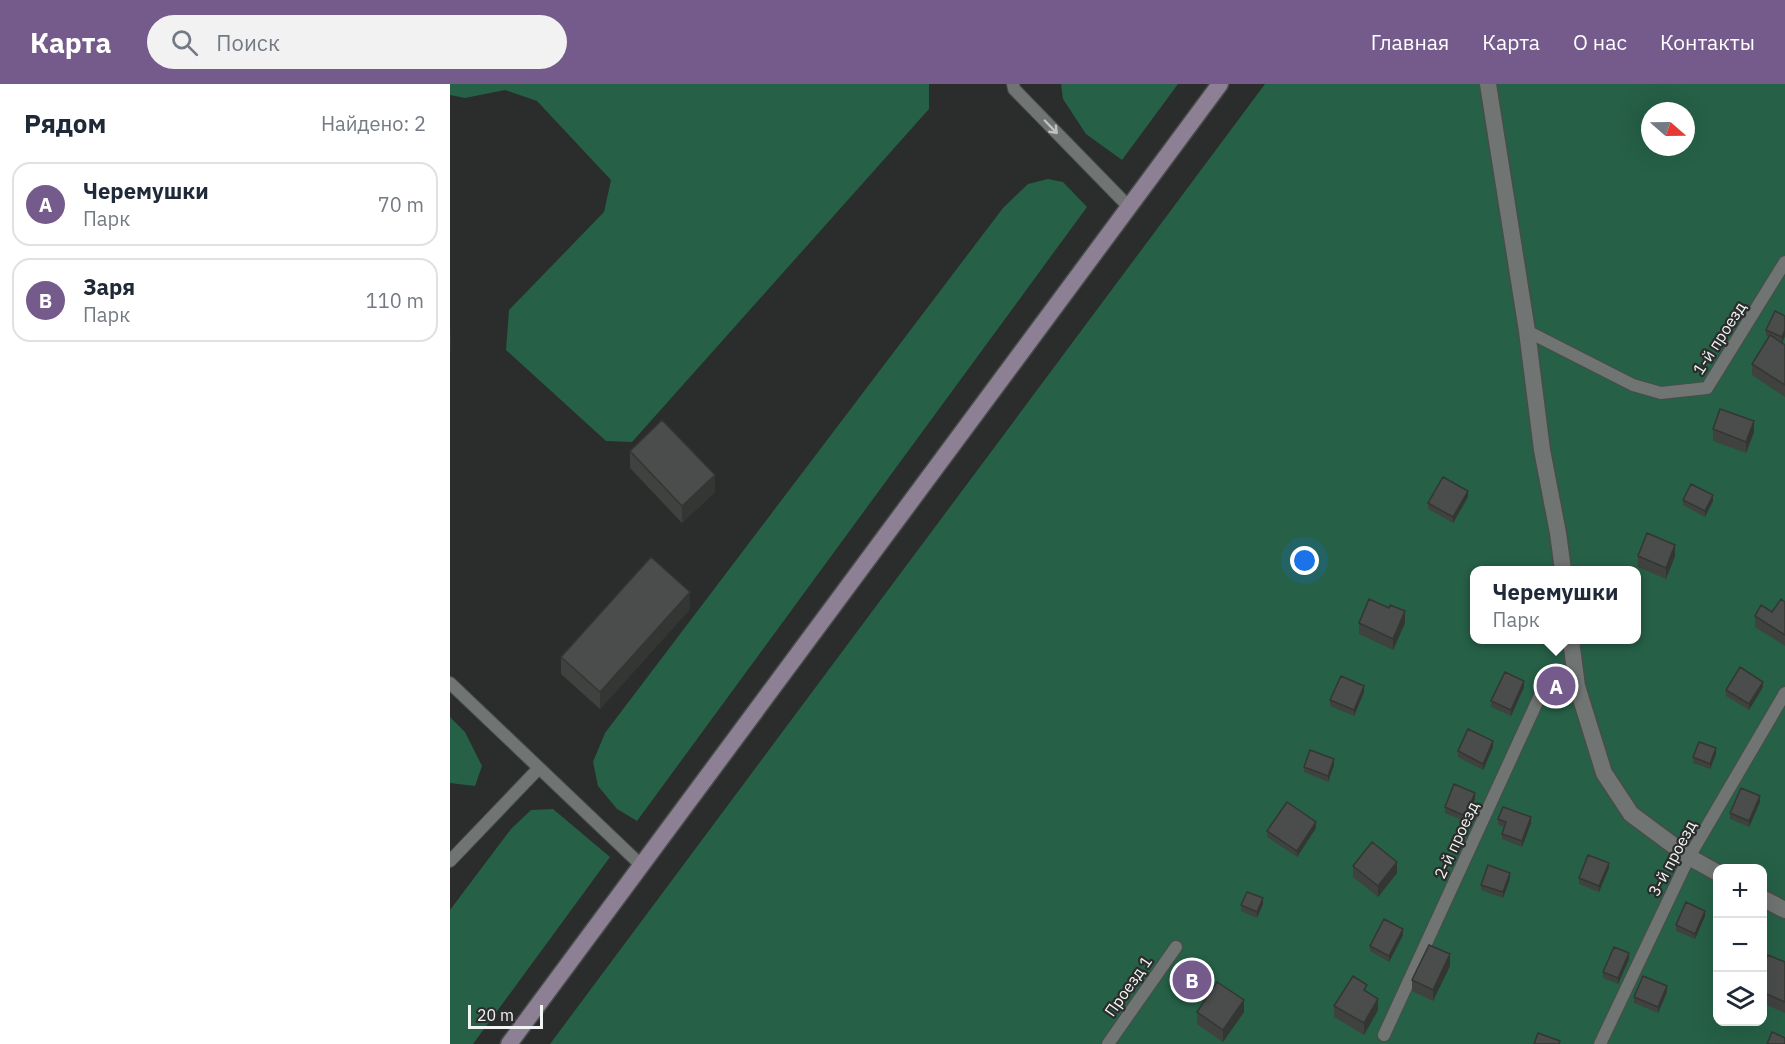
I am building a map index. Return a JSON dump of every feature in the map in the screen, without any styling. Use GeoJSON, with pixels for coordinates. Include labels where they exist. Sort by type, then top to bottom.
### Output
{"type":"FeatureCollection","features":[{"type":"Feature","properties":{"kind":"main road"},"geometry":{"type":"LineString","coordinates":[[509,1044],[1220,84]]}},
{"type":"Feature","properties":{"kind":"street"},"geometry":{"type":"LineString","coordinates":[[1488,84],[1527,331],[1542,450],[1562,566]]}},
{"type":"Feature","properties":{"kind":"street"},"geometry":{"type":"LineString","coordinates":[[1572,644],[1577,686],[1604,773],[1631,814],[1689,857],[1713,870]]}},
{"type":"Feature","properties":{"kind":"street"},"geometry":{"type":"LineString","coordinates":[[1767,901],[1785,910]]}},
{"type":"Feature","properties":{"kind":"lane"},"geometry":{"type":"LineString","coordinates":[[1013,84],[1014,89],[1128,206]]}},
{"type":"Feature","properties":{"kind":"lane","name":"1-й проезд"},"geometry":{"type":"LineString","coordinates":[[1527,331],[1633,385],[1661,393],[1707,388],[1785,262]]}},
{"type":"Feature","properties":{"kind":"lane"},"geometry":{"type":"LineString","coordinates":[[450,683],[642,866]]}},
{"type":"Feature","properties":{"kind":"lane","name":"2-й проезд"},"geometry":{"type":"LineString","coordinates":[[1384,1035],[1543,689],[1577,686]]}},
{"type":"Feature","properties":{"kind":"lane","name":"3-й проезд"},"geometry":{"type":"LineString","coordinates":[[1600,1044],[1689,857],[1785,693]]}},
{"type":"Feature","properties":{"kind":"lane"},"geometry":{"type":"LineString","coordinates":[[450,861],[539,768]]}},
{"type":"Feature","properties":{"kind":"lane","name":"Проезд 1"},"geometry":{"type":"LineString","coordinates":[[1108,1044],[1176,947]]}},
{"type":"Feature","properties":{"kind":"green space"},"geometry":{"type":"Polygon","coordinates":[[[450,84],[929,84],[929,109],[632,442],[606,441],[506,350],[509,310],[604,212],[611,180],[537,101],[505,90],[465,98],[450,95],[450,84]]]}},
{"type":"Feature","properties":{"kind":"green space"},"geometry":{"type":"Polygon","coordinates":[[[1061,84],[1178,84],[1122,160],[1086,134],[1063,99],[1061,84]]]}},
{"type":"Feature","properties":{"kind":"green space"},"geometry":{"type":"Polygon","coordinates":[[[1265,84],[1785,84],[1785,1044],[550,1044],[1265,84]]]}},
{"type":"Feature","properties":{"kind":"green space"},"geometry":{"type":"Polygon","coordinates":[[[1048,179],[1063,182],[1087,207],[637,821],[617,809],[598,786],[593,762],[605,733],[1003,208],[1028,184],[1048,179]]]}},
{"type":"Feature","properties":{"kind":"green space"},"geometry":{"type":"Polygon","coordinates":[[[450,717],[465,732],[482,766],[475,786],[450,783],[450,717]]]}},
{"type":"Feature","properties":{"kind":"green space"},"geometry":{"type":"Polygon","coordinates":[[[553,809],[610,857],[473,1044],[450,1044],[450,910],[511,829],[531,810],[553,809]]]}},
{"type":"Feature","properties":{"kind":"building"},"geometry":{"type":"Polygon","coordinates":[[[1775,311],[1785,316],[1785,330],[1782,337],[1766,330],[1775,311]]]}},
{"type":"Feature","properties":{"kind":"building"},"geometry":{"type":"Polygon","coordinates":[[[1770,335],[1785,345],[1785,385],[1752,364],[1770,335]]]}},
{"type":"Feature","properties":{"kind":"building"},"geometry":{"type":"Polygon","coordinates":[[[1720,409],[1754,421],[1746,442],[1713,429],[1720,409]]]}},
{"type":"Feature","properties":{"kind":"building"},"geometry":{"type":"Polygon","coordinates":[[[662,420],[715,475],[682,506],[630,451],[662,420]]]}},
{"type":"Feature","properties":{"kind":"building"},"geometry":{"type":"Polygon","coordinates":[[[1443,477],[1468,491],[1453,517],[1428,503],[1443,477]]]}},
{"type":"Feature","properties":{"kind":"building"},"geometry":{"type":"Polygon","coordinates":[[[1691,484],[1713,495],[1705,511],[1683,500],[1691,484]]]}},
{"type":"Feature","properties":{"kind":"building"},"geometry":{"type":"Polygon","coordinates":[[[1647,533],[1675,545],[1666,568],[1638,556],[1647,533]]]}},
{"type":"Feature","properties":{"kind":"building"},"geometry":{"type":"Polygon","coordinates":[[[651,557],[690,592],[600,692],[561,657],[651,557]]]}},
{"type":"Feature","properties":{"kind":"building"},"geometry":{"type":"Polygon","coordinates":[[[1369,599],[1389,608],[1390,605],[1405,611],[1393,639],[1359,623],[1369,599]]]}},
{"type":"Feature","properties":{"kind":"building"},"geometry":{"type":"Polygon","coordinates":[[[1781,599],[1785,602],[1785,635],[1755,616],[1761,605],[1772,612],[1781,599]]]}},
{"type":"Feature","properties":{"kind":"building"},"geometry":{"type":"Polygon","coordinates":[[[1740,667],[1763,682],[1749,704],[1726,690],[1740,667]]]}},
{"type":"Feature","properties":{"kind":"building"},"geometry":{"type":"Polygon","coordinates":[[[1505,672],[1524,681],[1511,710],[1491,701],[1505,672]]]}},
{"type":"Feature","properties":{"kind":"building"},"geometry":{"type":"Polygon","coordinates":[[[1341,676],[1364,686],[1354,710],[1330,700],[1341,676]]]}},
{"type":"Feature","properties":{"kind":"building"},"geometry":{"type":"Polygon","coordinates":[[[1468,729],[1493,741],[1483,764],[1458,751],[1468,729]]]}},
{"type":"Feature","properties":{"kind":"building"},"geometry":{"type":"Polygon","coordinates":[[[1699,742],[1716,748],[1710,764],[1693,757],[1699,742]]]}},
{"type":"Feature","properties":{"kind":"building"},"geometry":{"type":"Polygon","coordinates":[[[1310,750],[1334,759],[1328,776],[1304,767],[1310,750]]]}},
{"type":"Feature","properties":{"kind":"building"},"geometry":{"type":"Polygon","coordinates":[[[1454,784],[1475,793],[1465,816],[1445,807],[1454,784]]]}},
{"type":"Feature","properties":{"kind":"building"},"geometry":{"type":"Polygon","coordinates":[[[1741,788],[1760,796],[1749,821],[1730,813],[1741,788]]]}},
{"type":"Feature","properties":{"kind":"building"},"geometry":{"type":"Polygon","coordinates":[[[1287,802],[1316,822],[1297,851],[1267,831],[1287,802]]]}},
{"type":"Feature","properties":{"kind":"building"},"geometry":{"type":"Polygon","coordinates":[[[1503,807],[1531,817],[1522,841],[1502,834],[1506,822],[1498,819],[1503,807]]]}},
{"type":"Feature","properties":{"kind":"building"},"geometry":{"type":"Polygon","coordinates":[[[1372,842],[1397,862],[1378,886],[1353,866],[1372,842]]]}},
{"type":"Feature","properties":{"kind":"building"},"geometry":{"type":"Polygon","coordinates":[[[1588,855],[1609,863],[1599,886],[1579,878],[1588,855]]]}},
{"type":"Feature","properties":{"kind":"building"},"geometry":{"type":"Polygon","coordinates":[[[1488,865],[1510,873],[1503,892],[1481,885],[1488,865]]]}},
{"type":"Feature","properties":{"kind":"building"},"geometry":{"type":"Polygon","coordinates":[[[1247,892],[1263,898],[1257,912],[1241,905],[1247,892]]]}},
{"type":"Feature","properties":{"kind":"building"},"geometry":{"type":"Polygon","coordinates":[[[1686,902],[1705,911],[1695,934],[1676,925],[1686,902]]]}},
{"type":"Feature","properties":{"kind":"building"},"geometry":{"type":"Polygon","coordinates":[[[1384,919],[1403,929],[1389,956],[1370,946],[1384,919]]]}},
{"type":"Feature","properties":{"kind":"building"},"geometry":{"type":"Polygon","coordinates":[[[1429,945],[1450,954],[1433,990],[1412,980],[1429,945]]]}},
{"type":"Feature","properties":{"kind":"building"},"geometry":{"type":"Polygon","coordinates":[[[1614,947],[1629,953],[1618,978],[1603,972],[1614,947]]]}},
{"type":"Feature","properties":{"kind":"building"},"geometry":{"type":"Polygon","coordinates":[[[1768,955],[1785,962],[1785,1002],[1767,994],[1768,955]]]}},
{"type":"Feature","properties":{"kind":"building"},"geometry":{"type":"Polygon","coordinates":[[[1353,976],[1367,985],[1364,990],[1378,999],[1364,1023],[1334,1006],[1353,976]]]}},
{"type":"Feature","properties":{"kind":"building"},"geometry":{"type":"Polygon","coordinates":[[[1643,976],[1667,986],[1658,1007],[1634,997],[1643,976]]]}},
{"type":"Feature","properties":{"kind":"building"},"geometry":{"type":"Polygon","coordinates":[[[1217,982],[1244,1000],[1223,1030],[1197,1012],[1217,982]]]}},
{"type":"Feature","properties":{"kind":"building"},"geometry":{"type":"Polygon","coordinates":[[[1772,1032],[1785,1038],[1785,1044],[1767,1044],[1772,1032]]]}},
{"type":"Feature","properties":{"kind":"building"},"geometry":{"type":"Polygon","coordinates":[[[1538,1033],[1560,1041],[1559,1044],[1534,1044],[1538,1033]]]}},
{"type":"Feature","properties":{"kind":"place","name":"Черемушки"},"geometry":{"type":"Point","coordinates":[1556,686]}},
{"type":"Feature","properties":{"kind":"place","name":"Заря"},"geometry":{"type":"Point","coordinates":[1192,980]}}]}
